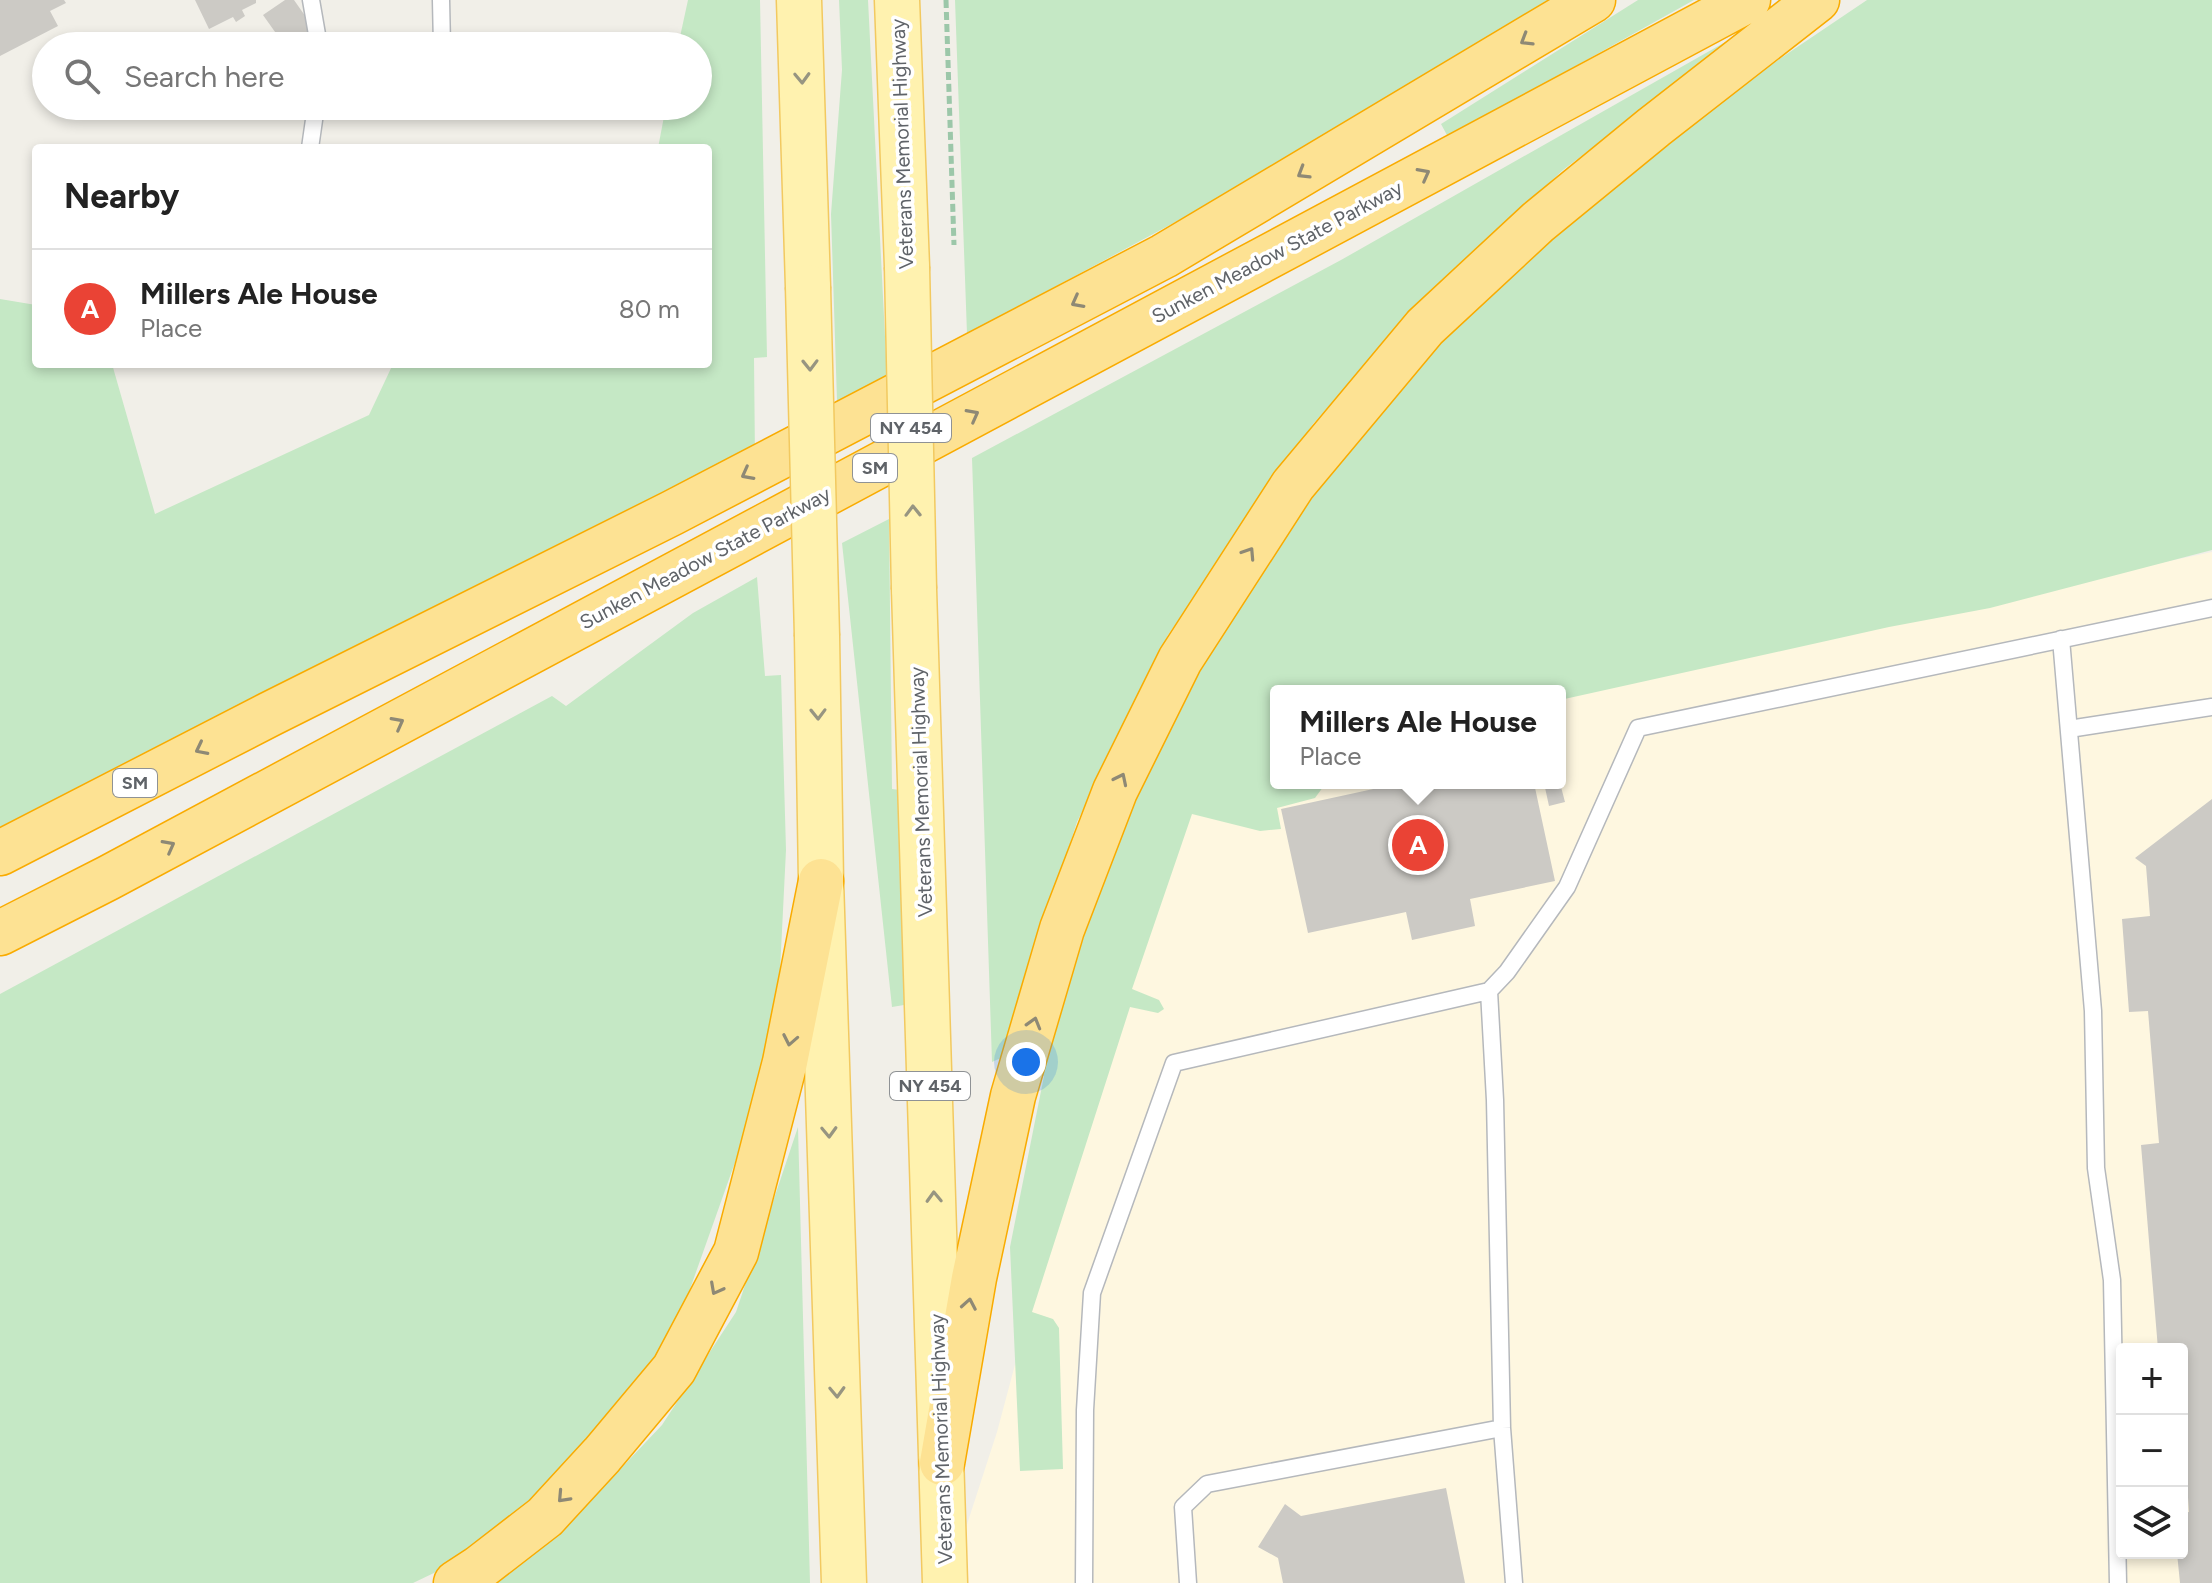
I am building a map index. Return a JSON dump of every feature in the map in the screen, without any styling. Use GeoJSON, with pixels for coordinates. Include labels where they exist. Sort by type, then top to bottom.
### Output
{"type":"FeatureCollection","features":[{"type":"Feature","properties":{"kind":"highway","name":"SM"},"geometry":{"type":"LineString","coordinates":[[0,853],[672,513],[1164,256],[1593,0]]}},
{"type":"Feature","properties":{"kind":"highway","name":"Sunken Meadow State Parkway"},"geometry":{"type":"LineString","coordinates":[[0,933],[1748,0]]}},
{"type":"Feature","properties":{"kind":"highway"},"geometry":{"type":"LineString","coordinates":[[942,1463],[974,1278],[1009,1111],[1062,929],[1115,791],[1180,660],[1293,485],[1425,327],[1538,222],[1817,0]]}},
{"type":"Feature","properties":{"kind":"highway"},"geometry":{"type":"LineString","coordinates":[[0,956],[108,878]]}},
{"type":"Feature","properties":{"kind":"highway"},"geometry":{"type":"LineString","coordinates":[[456,1583],[545,1517],[602,1455],[674,1369],[736,1252],[785,1062],[821,881]]}},
{"type":"Feature","properties":{"kind":"main road"},"geometry":{"type":"LineString","coordinates":[[799,0],[821,881],[844,1583]]}},
{"type":"Feature","properties":{"kind":"main road","name":"Veterans Memorial Highway"},"geometry":{"type":"LineString","coordinates":[[897,0],[945,1583]]}},
{"type":"Feature","properties":{"kind":"lane"},"geometry":{"type":"LineString","coordinates":[[311,0],[317,32]]}},
{"type":"Feature","properties":{"kind":"lane"},"geometry":{"type":"LineString","coordinates":[[441,0],[442,32]]}},
{"type":"Feature","properties":{"kind":"lane"},"geometry":{"type":"LineString","coordinates":[[311,144],[314,120]]}},
{"type":"Feature","properties":{"kind":"lane"},"geometry":{"type":"LineString","coordinates":[[1084,1583],[1085,1410],[1092,1293],[1174,1063],[1489,991],[1507,972],[1567,887],[1638,728],[2212,608]]}},
{"type":"Feature","properties":{"kind":"lane"},"geometry":{"type":"LineString","coordinates":[[2061,639],[2093,1011],[2096,1168],[2112,1280],[2118,1583]]}},
{"type":"Feature","properties":{"kind":"lane"},"geometry":{"type":"LineString","coordinates":[[2069,729],[2212,707]]}},
{"type":"Feature","properties":{"kind":"lane"},"geometry":{"type":"LineString","coordinates":[[1489,991],[1495,1100],[1502,1428],[1514,1583]]}},
{"type":"Feature","properties":{"kind":"lane"},"geometry":{"type":"LineString","coordinates":[[1188,1583],[1183,1507],[1207,1484],[1502,1428]]}},
{"type":"Feature","properties":{"kind":"path"},"geometry":{"type":"LineString","coordinates":[[946,0],[954,245]]}},
{"type":"Feature","properties":{"kind":"shaded area"},"geometry":{"type":"Polygon","coordinates":[[[2212,552],[2212,1583],[948,1583],[997,1432],[1173,773],[1270,782],[1270,789],[1566,789],[1566,689],[2212,552]]]}},
{"type":"Feature","properties":{"kind":"green space"},"geometry":{"type":"Polygon","coordinates":[[[688,0],[760,0],[767,357],[754,358],[755,459],[318,665],[0,827],[0,299],[32,304],[32,368],[113,368],[155,514],[369,415],[391,368],[712,368],[712,144],[659,144],[663,120],[712,120],[712,32],[681,32],[688,0]]]}},
{"type":"Feature","properties":{"kind":"green space"},"geometry":{"type":"Polygon","coordinates":[[[839,0],[868,0],[887,376],[837,401],[831,214],[842,70],[839,0]]]}},
{"type":"Feature","properties":{"kind":"green space"},"geometry":{"type":"Polygon","coordinates":[[[955,0],[1551,0],[1248,183],[967,334],[955,0]]]}},
{"type":"Feature","properties":{"kind":"green space"},"geometry":{"type":"Polygon","coordinates":[[[1638,0],[1694,0],[1448,137],[1441,124],[1638,0]]]}},
{"type":"Feature","properties":{"kind":"green space"},"geometry":{"type":"Polygon","coordinates":[[[1867,0],[2212,0],[2212,550],[1990,608],[1889,627],[1566,699],[1566,685],[1270,685],[1270,789],[1322,789],[1315,798],[1277,808],[1281,829],[1260,831],[1192,814],[1132,989],[1159,1000],[1164,1009],[1158,1013],[1130,1007],[1032,1312],[1053,1319],[1059,1328],[1063,1469],[1020,1471],[1010,1247],[1044,1076],[1037,1072],[1114,829],[1204,651],[1330,462],[1457,318],[1579,206],[1735,89],[1867,0]]]}},
{"type":"Feature","properties":{"kind":"green space"},"geometry":{"type":"Polygon","coordinates":[[[1750,28],[1563,170],[1421,302],[1313,424],[1168,635],[1077,822],[1001,1058],[992,1062],[972,458],[1341,260],[1750,28]]]}},
{"type":"Feature","properties":{"kind":"green space"},"geometry":{"type":"Polygon","coordinates":[[[889,519],[892,789],[900,790],[904,1005],[892,1007],[842,543],[889,519]]]}},
{"type":"Feature","properties":{"kind":"green space"},"geometry":{"type":"Polygon","coordinates":[[[757,577],[765,676],[781,675],[786,850],[778,1011],[744,1137],[674,1334],[562,1478],[436,1572],[413,1583],[0,1583],[0,994],[552,696],[566,706],[693,613],[757,577]]]}},
{"type":"Feature","properties":{"kind":"green space"},"geometry":{"type":"Polygon","coordinates":[[[798,1127],[810,1583],[493,1583],[575,1517],[662,1425],[736,1312],[798,1127]]]}},
{"type":"Feature","properties":{"kind":"building"},"geometry":{"type":"Polygon","coordinates":[[[0,0],[64,0],[66,3],[50,11],[58,26],[46,32],[32,32],[32,39],[0,56],[0,0]]]}},
{"type":"Feature","properties":{"kind":"building"},"geometry":{"type":"Polygon","coordinates":[[[195,0],[256,0],[256,3],[242,10],[245,16],[236,22],[233,17],[209,29],[195,0]]]}},
{"type":"Feature","properties":{"kind":"building"},"geometry":{"type":"Polygon","coordinates":[[[285,0],[294,0],[315,30],[275,32],[263,15],[285,0]]]}},
{"type":"Feature","properties":{"kind":"building"},"geometry":{"type":"Polygon","coordinates":[[[1373,789],[1535,789],[1555,881],[1470,899],[1475,926],[1412,940],[1406,912],[1308,933],[1281,809],[1373,789]]]}},
{"type":"Feature","properties":{"kind":"building"},"geometry":{"type":"Polygon","coordinates":[[[1545,789],[1562,789],[1565,802],[1549,806],[1545,789]]]}},
{"type":"Feature","properties":{"kind":"building"},"geometry":{"type":"Polygon","coordinates":[[[2212,799],[2212,1583],[2180,1583],[2178,1559],[2188,1559],[2188,1343],[2158,1343],[2141,1145],[2159,1143],[2148,1011],[2129,1012],[2122,919],[2150,916],[2146,866],[2135,858],[2212,799]]]}},
{"type":"Feature","properties":{"kind":"building"},"geometry":{"type":"Polygon","coordinates":[[[1446,1488],[1465,1583],[1283,1583],[1278,1558],[1258,1547],[1285,1504],[1301,1516],[1446,1488]]]}},
{"type":"Feature","properties":{"kind":"place","name":"Millers Ale House"},"geometry":{"type":"Point","coordinates":[1418,845]}}]}
